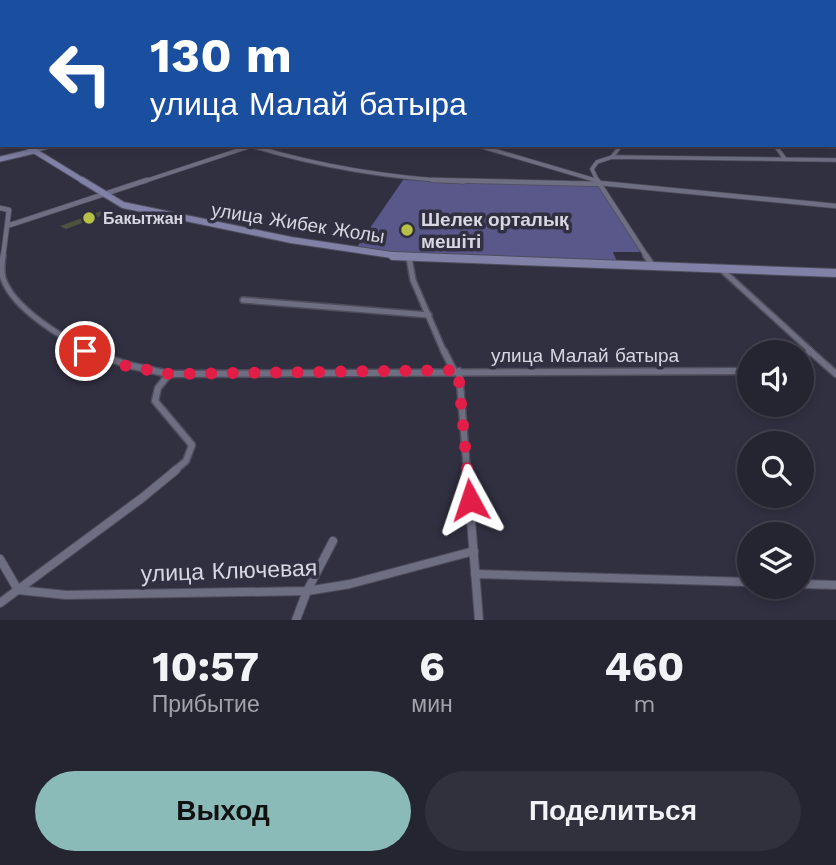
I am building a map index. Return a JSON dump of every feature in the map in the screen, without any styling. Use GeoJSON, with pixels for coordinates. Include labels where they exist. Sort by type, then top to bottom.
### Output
{"type":"FeatureCollection","features":[{"type":"Feature","properties":{"kind":"main road","name":"улица Жибек Жолы"},"geometry":{"type":"LineString","coordinates":[[28,147],[103,195],[136,210],[239,231],[409,258],[836,273]]}},
{"type":"Feature","properties":{"kind":"main road"},"geometry":{"type":"LineString","coordinates":[[0,159],[34,151]]}},
{"type":"Feature","properties":{"kind":"street"},"geometry":{"type":"LineString","coordinates":[[34,151],[47,147]]}},
{"type":"Feature","properties":{"kind":"street"},"geometry":{"type":"LineString","coordinates":[[0,208],[9,210],[10,225],[249,147]]}},
{"type":"Feature","properties":{"kind":"street"},"geometry":{"type":"LineString","coordinates":[[255,147],[314,165],[379,177],[433,181],[599,183],[836,206]]}},
{"type":"Feature","properties":{"kind":"street"},"geometry":{"type":"LineString","coordinates":[[482,147],[599,183]]}},
{"type":"Feature","properties":{"kind":"street"},"geometry":{"type":"LineString","coordinates":[[612,157],[617,147]]}},
{"type":"Feature","properties":{"kind":"street"},"geometry":{"type":"LineString","coordinates":[[776,147],[785,159]]}},
{"type":"Feature","properties":{"kind":"street"},"geometry":{"type":"LineString","coordinates":[[653,266],[593,174],[594,165],[602,159],[836,160]]}},
{"type":"Feature","properties":{"kind":"street","name":"улица Малай батыра"},"geometry":{"type":"LineString","coordinates":[[10,225],[2,253],[2,277],[18,300],[46,327],[85,351],[126,366],[169,374],[737,371]]}},
{"type":"Feature","properties":{"kind":"street"},"geometry":{"type":"LineString","coordinates":[[409,258],[411,276],[440,346],[456,371],[479,620]]}},
{"type":"Feature","properties":{"kind":"street"},"geometry":{"type":"LineString","coordinates":[[719,267],[798,340]]}},
{"type":"Feature","properties":{"kind":"street"},"geometry":{"type":"LineString","coordinates":[[243,300],[429,315]]}},
{"type":"Feature","properties":{"kind":"street"},"geometry":{"type":"LineString","coordinates":[[814,355],[836,374]]}},
{"type":"Feature","properties":{"kind":"street"},"geometry":{"type":"LineString","coordinates":[[827,366],[836,365]]}},
{"type":"Feature","properties":{"kind":"street"},"geometry":{"type":"LineString","coordinates":[[0,603],[142,498],[186,461],[192,445],[155,401],[158,388],[169,374]]}},
{"type":"Feature","properties":{"kind":"street"},"geometry":{"type":"LineString","coordinates":[[296,620],[307,590],[333,541]]}},
{"type":"Feature","properties":{"kind":"street","name":"улица Ключевая"},"geometry":{"type":"LineString","coordinates":[[18,590],[66,595],[307,590],[362,581],[474,551]]}},
{"type":"Feature","properties":{"kind":"street"},"geometry":{"type":"LineString","coordinates":[[0,559],[18,590]]}},
{"type":"Feature","properties":{"kind":"street"},"geometry":{"type":"LineString","coordinates":[[475,575],[737,582]]}},
{"type":"Feature","properties":{"kind":"street"},"geometry":{"type":"LineString","coordinates":[[814,584],[836,585]]}},
{"type":"Feature","properties":{"kind":"shaded area"},"geometry":{"type":"Polygon","coordinates":[[[403,180],[600,185],[642,252],[613,252],[617,262],[409,255],[357,247],[403,180]]]}},
{"type":"Feature","properties":{"kind":"building","name":"Бакытжан"},"geometry":{"type":"Polygon","coordinates":[[[104,210],[106,214],[66,229],[60,226],[104,210]]]}},
{"type":"Feature","properties":{"kind":"place","name":"Бакытжан"},"geometry":{"type":"Point","coordinates":[89,218]}},
{"type":"Feature","properties":{"kind":"place","name":"Шелек орталық мешіті"},"geometry":{"type":"Point","coordinates":[407,230]}},
{"type":"Feature","properties":{"kind":"route"},"geometry":{"type":"LineString","coordinates":[[85,351],[126,366],[169,374],[458,370],[470,500]]}}]}
